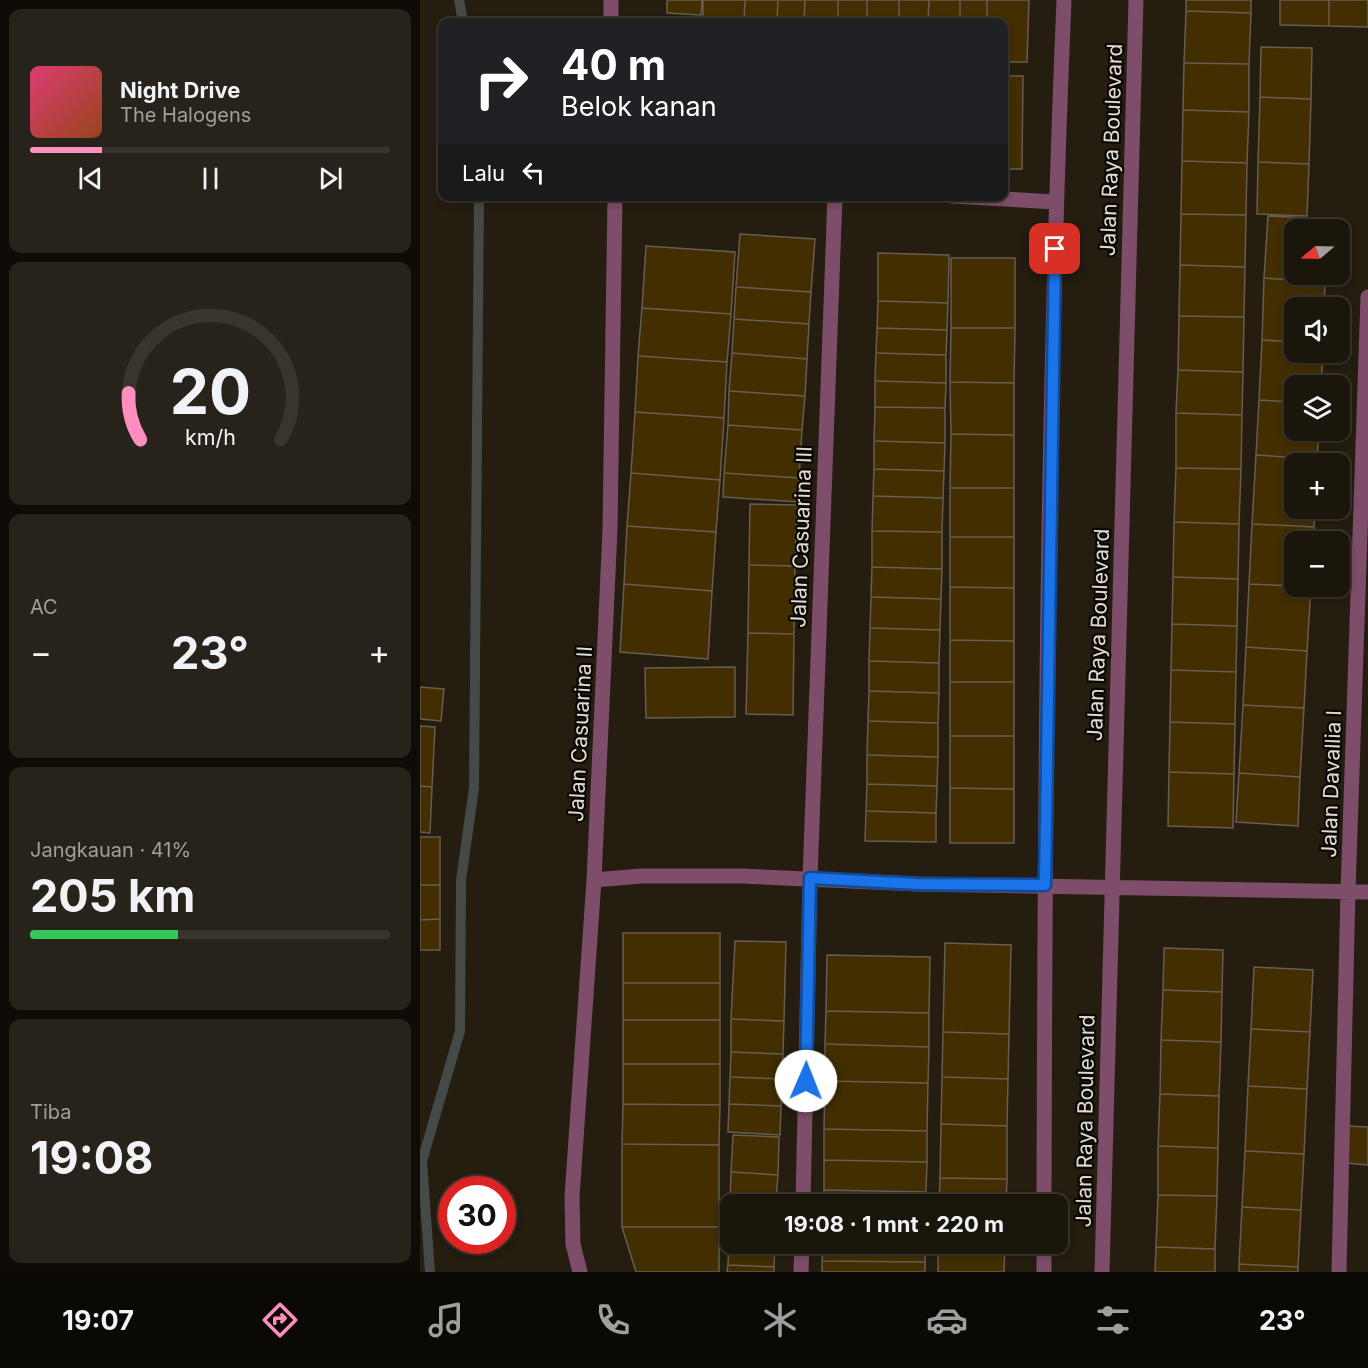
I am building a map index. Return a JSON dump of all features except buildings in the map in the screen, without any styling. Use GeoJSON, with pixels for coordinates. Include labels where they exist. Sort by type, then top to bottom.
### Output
{"type":"FeatureCollection","features":[{"type":"Feature","properties":{"kind":"street"},"geometry":{"type":"LineString","coordinates":[[611,0],[611,18]]}},
{"type":"Feature","properties":{"kind":"street","name":"Jalan Raya Boulevard"},"geometry":{"type":"LineString","coordinates":[[1044,1194],[1045,885],[1056,202],[1064,0]]}},
{"type":"Feature","properties":{"kind":"street","name":"Jalan Raya Boulevard"},"geometry":{"type":"LineString","coordinates":[[1102,1272],[1136,0]]}},
{"type":"Feature","properties":{"kind":"street"},"geometry":{"type":"LineString","coordinates":[[1008,199],[1056,202]]}},
{"type":"Feature","properties":{"kind":"street","name":"Jalan Casuarina II"},"geometry":{"type":"LineString","coordinates":[[580,1272],[573,1244],[572,1197],[594,880],[610,529],[615,201]]}},
{"type":"Feature","properties":{"kind":"street","name":"Jalan Casuarina III"},"geometry":{"type":"LineString","coordinates":[[803,1194],[810,878],[835,201]]}},
{"type":"Feature","properties":{"kind":"street","name":"Jalan Davallia I"},"geometry":{"type":"LineString","coordinates":[[1339,1272],[1348,891],[1368,297]]}},
{"type":"Feature","properties":{"kind":"street"},"geometry":{"type":"LineString","coordinates":[[594,880],[641,876],[685,876],[810,878],[918,884],[1368,892]]}},
{"type":"Feature","properties":{"kind":"street"},"geometry":{"type":"LineString","coordinates":[[801,1272],[802,1254]]}},
{"type":"Feature","properties":{"kind":"street","name":"Jalan Raya Boulevard"},"geometry":{"type":"LineString","coordinates":[[1044,1254],[1044,1272]]}},
{"type":"Feature","properties":{"kind":"waterway"},"geometry":{"type":"LineString","coordinates":[[459,0],[462,18]]}},
{"type":"Feature","properties":{"kind":"waterway"},"geometry":{"type":"LineString","coordinates":[[430,1272],[422,1161],[460,1031],[461,880],[474,788],[479,201]]}},
{"type":"Feature","properties":{"kind":"route"},"geometry":{"type":"LineString","coordinates":[[806,1081],[810,878],[918,884],[1045,885],[1055,249]]}}]}
